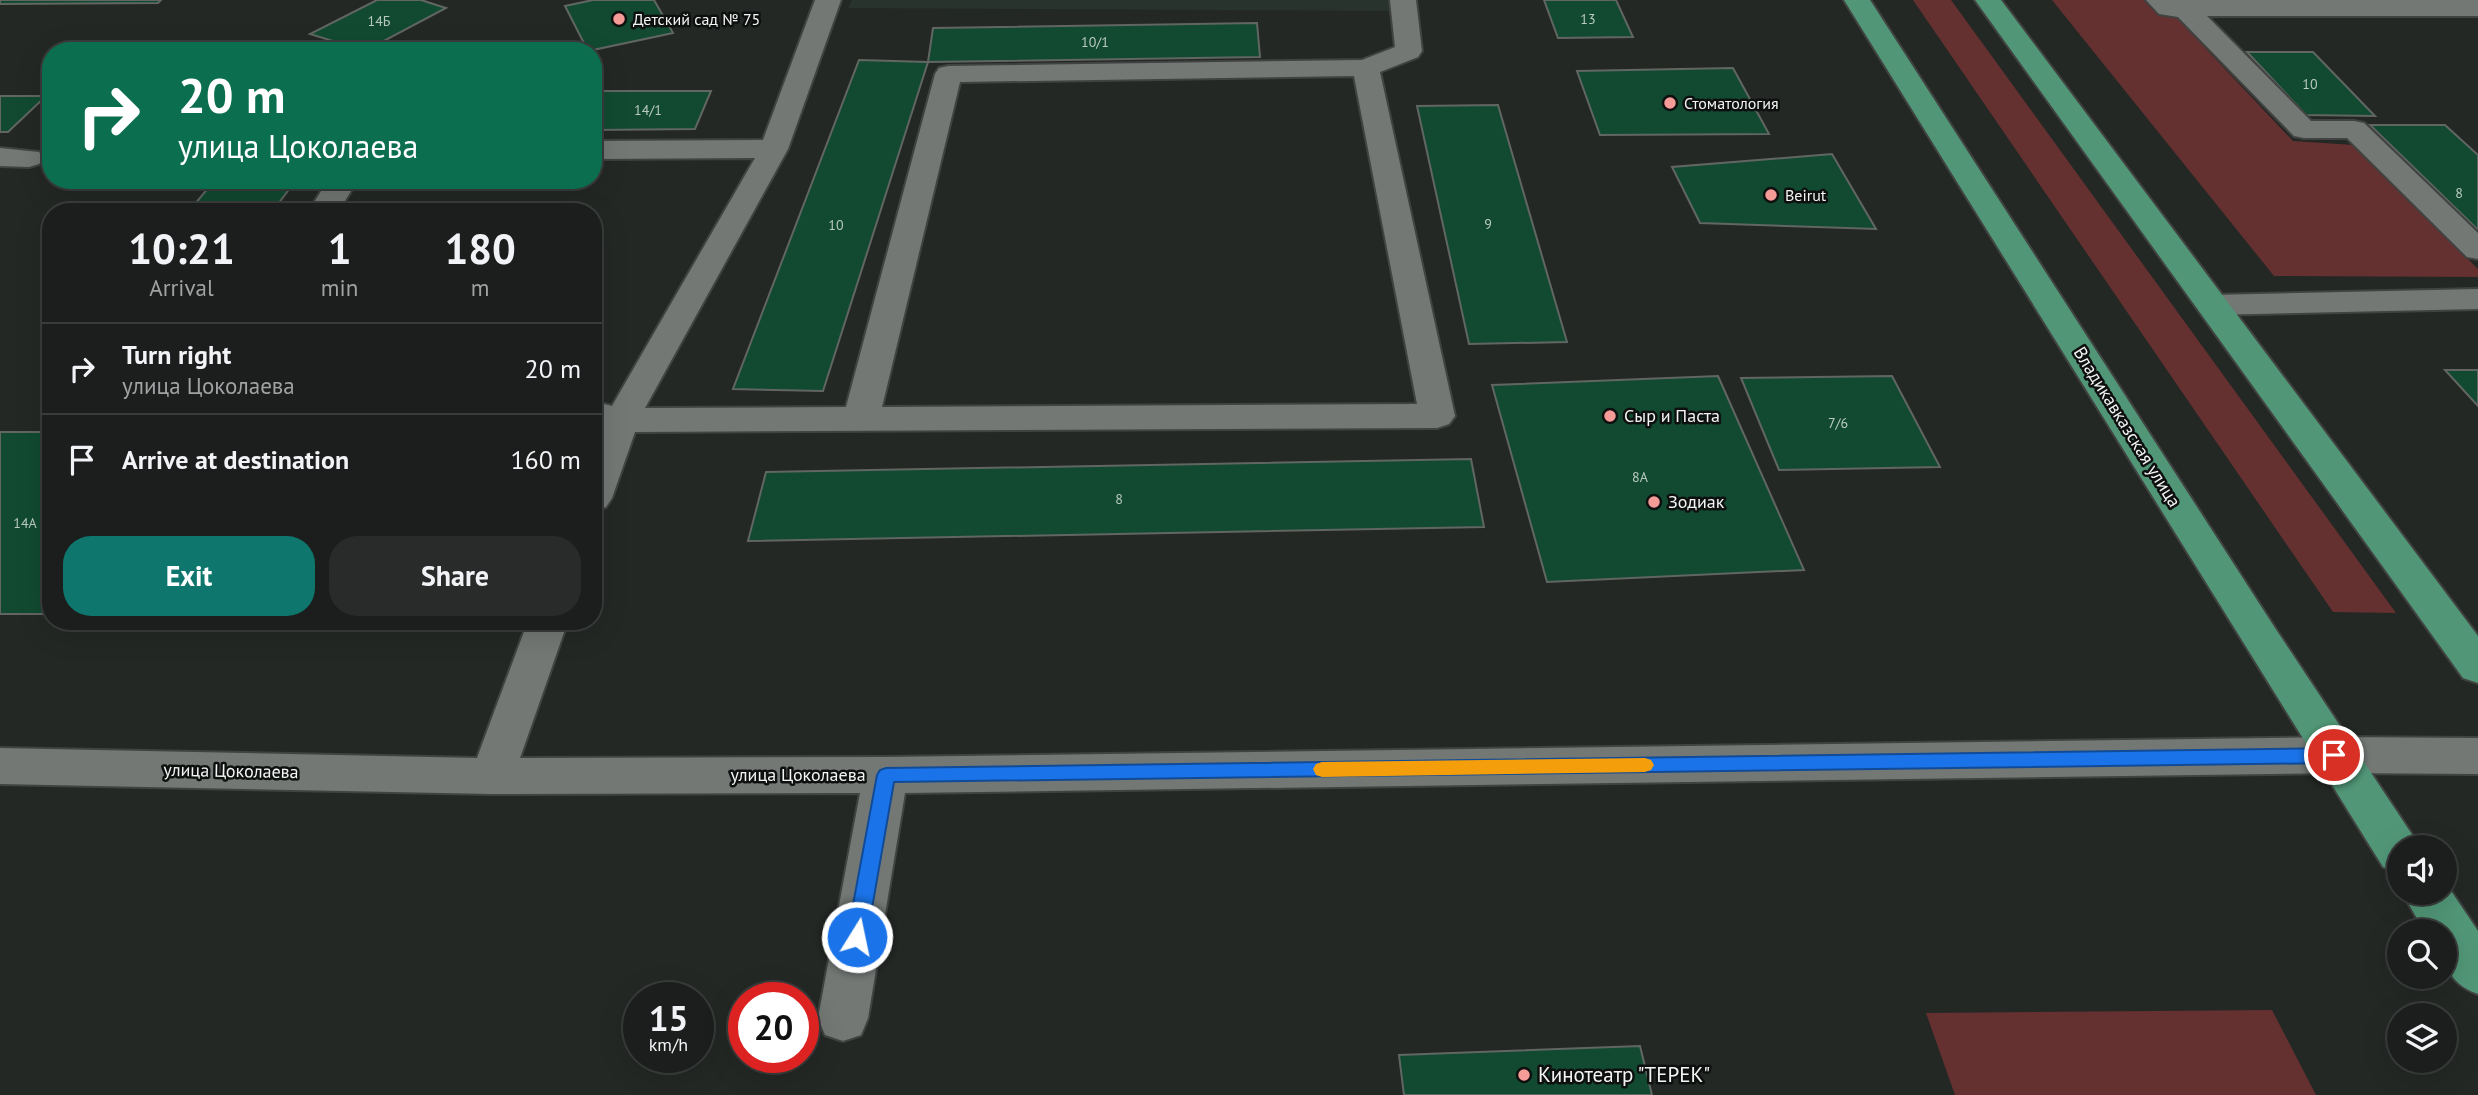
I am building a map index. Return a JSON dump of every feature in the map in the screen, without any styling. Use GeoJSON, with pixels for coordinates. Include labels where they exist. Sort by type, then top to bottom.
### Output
{"type":"FeatureCollection","features":[{"type":"Feature","properties":{"kind":"main road","name":"Владикавказская улица"},"geometry":{"type":"LineString","coordinates":[[1857,0],[2387,835]]}},
{"type":"Feature","properties":{"kind":"main road"},"geometry":{"type":"LineString","coordinates":[[1988,0],[2478,667]]}},
{"type":"Feature","properties":{"kind":"main road"},"geometry":{"type":"LineString","coordinates":[[2434,905],[2478,972]]}},
{"type":"Feature","properties":{"kind":"street"},"geometry":{"type":"LineString","coordinates":[[602,445],[607,416],[774,149],[828,0]]}},
{"type":"Feature","properties":{"kind":"street"},"geometry":{"type":"LineString","coordinates":[[861,419],[948,74],[1366,68],[1409,51],[1404,0]]}},
{"type":"Feature","properties":{"kind":"street"},"geometry":{"type":"LineString","coordinates":[[2172,4],[2478,8]]}},
{"type":"Feature","properties":{"kind":"street"},"geometry":{"type":"LineString","coordinates":[[2172,4],[2304,130],[2354,129],[2478,250]]}},
{"type":"Feature","properties":{"kind":"street"},"geometry":{"type":"LineString","coordinates":[[607,416],[861,419],[1437,416],[1366,68]]}},
{"type":"Feature","properties":{"kind":"street"},"geometry":{"type":"LineString","coordinates":[[602,150],[774,149]]}},
{"type":"Feature","properties":{"kind":"street"},"geometry":{"type":"LineString","coordinates":[[0,158],[29,158]]}},
{"type":"Feature","properties":{"kind":"street"},"geometry":{"type":"LineString","coordinates":[[2212,305],[2478,299]]}},
{"type":"Feature","properties":{"kind":"street"},"geometry":{"type":"LineString","coordinates":[[492,776],[545,630]]}},
{"type":"Feature","properties":{"kind":"street","name":"улица Цоколаева"},"geometry":{"type":"LineString","coordinates":[[0,766],[492,776],[886,775],[2334,755],[2478,756]]}},
{"type":"Feature","properties":{"kind":"street"},"geometry":{"type":"LineString","coordinates":[[843,1018],[886,775]]}},
{"type":"Feature","properties":{"kind":"shaded area"},"geometry":{"type":"Polygon","coordinates":[[[852,0],[1395,0],[1398,11],[848,8],[852,0]]]}},
{"type":"Feature","properties":{"kind":"shaded area"},"geometry":{"type":"Polygon","coordinates":[[[1913,0],[1951,0],[2396,613],[2333,612],[1913,0]]]}},
{"type":"Feature","properties":{"kind":"shaded area"},"geometry":{"type":"Polygon","coordinates":[[[2052,0],[2160,0],[2293,141],[2354,145],[2478,269],[2478,277],[2274,276],[2052,0]]]}},
{"type":"Feature","properties":{"kind":"shaded area"},"geometry":{"type":"Polygon","coordinates":[[[2272,1010],[2316,1095],[1955,1095],[1926,1013],[2272,1010]]]}},
{"type":"Feature","properties":{"kind":"building"},"geometry":{"type":"Polygon","coordinates":[[[0,0],[161,0],[158,3],[0,4],[0,0]]]}},
{"type":"Feature","properties":{"kind":"building"},"geometry":{"type":"Polygon","coordinates":[[[377,0],[421,0],[446,8],[382,42],[336,42],[310,34],[377,0]]]}},
{"type":"Feature","properties":{"kind":"building","name":"Детский сад № 75"},"geometry":{"type":"Polygon","coordinates":[[[593,0],[654,0],[673,33],[602,48],[602,42],[583,42],[565,6],[593,0]]]}},
{"type":"Feature","properties":{"kind":"building"},"geometry":{"type":"Polygon","coordinates":[[[1544,0],[1616,0],[1633,37],[1558,38],[1544,0]]]}},
{"type":"Feature","properties":{"kind":"building"},"geometry":{"type":"Polygon","coordinates":[[[1257,23],[1260,57],[928,62],[933,28],[1257,23]]]}},
{"type":"Feature","properties":{"kind":"building"},"geometry":{"type":"Polygon","coordinates":[[[2247,52],[2313,52],[2375,116],[2306,115],[2247,52]]]}},
{"type":"Feature","properties":{"kind":"building"},"geometry":{"type":"Polygon","coordinates":[[[859,60],[928,62],[823,391],[733,389],[859,60]]]}},
{"type":"Feature","properties":{"kind":"building","name":"Стоматология"},"geometry":{"type":"Polygon","coordinates":[[[1733,68],[1769,134],[1600,135],[1577,71],[1733,68]]]}},
{"type":"Feature","properties":{"kind":"building"},"geometry":{"type":"Polygon","coordinates":[[[602,91],[711,91],[695,129],[602,130],[602,91]]]}},
{"type":"Feature","properties":{"kind":"building"},"geometry":{"type":"Polygon","coordinates":[[[0,96],[42,96],[42,100],[8,132],[0,132],[0,96]]]}},
{"type":"Feature","properties":{"kind":"building"},"geometry":{"type":"Polygon","coordinates":[[[1498,105],[1567,342],[1469,344],[1417,106],[1498,105]]]}},
{"type":"Feature","properties":{"kind":"building"},"geometry":{"type":"Polygon","coordinates":[[[2370,125],[2445,125],[2478,155],[2478,230],[2370,125]]]}},
{"type":"Feature","properties":{"kind":"building","name":"Beirut"},"geometry":{"type":"Polygon","coordinates":[[[1832,154],[1876,229],[1700,223],[1672,167],[1832,154]]]}},
{"type":"Feature","properties":{"kind":"building"},"geometry":{"type":"Polygon","coordinates":[[[207,189],[289,189],[279,203],[196,203],[207,189]]]}},
{"type":"Feature","properties":{"kind":"building"},"geometry":{"type":"Polygon","coordinates":[[[2445,370],[2478,370],[2478,406],[2445,370]]]}},
{"type":"Feature","properties":{"kind":"building"},"geometry":{"type":"Polygon","coordinates":[[[1718,376],[1804,570],[1547,582],[1492,385],[1718,376]]]}},
{"type":"Feature","properties":{"kind":"building"},"geometry":{"type":"Polygon","coordinates":[[[1892,376],[1940,467],[1779,470],[1741,378],[1892,376]]]}},
{"type":"Feature","properties":{"kind":"building"},"geometry":{"type":"Polygon","coordinates":[[[0,432],[42,432],[42,614],[0,614],[0,432]]]}},
{"type":"Feature","properties":{"kind":"building"},"geometry":{"type":"Polygon","coordinates":[[[1471,459],[1484,527],[748,541],[766,472],[1471,459]]]}},
{"type":"Feature","properties":{"kind":"building","name":"Кинотеатр \"ТЕРЕК\""},"geometry":{"type":"Polygon","coordinates":[[[1640,1046],[1652,1095],[1404,1095],[1399,1055],[1640,1046]]]}},
{"type":"Feature","properties":{"kind":"slow traffic"},"geometry":{"type":"LineString","coordinates":[[1322,769],[1645,765]]}},
{"type":"Feature","properties":{"kind":"place","name":"Детский сад № 75"},"geometry":{"type":"Point","coordinates":[619,19]}},
{"type":"Feature","properties":{"kind":"place","name":"Стоматология"},"geometry":{"type":"Point","coordinates":[1670,103]}},
{"type":"Feature","properties":{"kind":"place","name":"Beirut"},"geometry":{"type":"Point","coordinates":[1771,195]}},
{"type":"Feature","properties":{"kind":"place","name":"Сыр и Паста"},"geometry":{"type":"Point","coordinates":[1610,416]}},
{"type":"Feature","properties":{"kind":"place","name":"Зодиак"},"geometry":{"type":"Point","coordinates":[1654,502]}},
{"type":"Feature","properties":{"kind":"place","name":"Кинотеатр \"ТЕРЕК\""},"geometry":{"type":"Point","coordinates":[1524,1075]}},
{"type":"Feature","properties":{"kind":"route"},"geometry":{"type":"LineString","coordinates":[[857,937],[886,775],[2334,755]]}}]}
